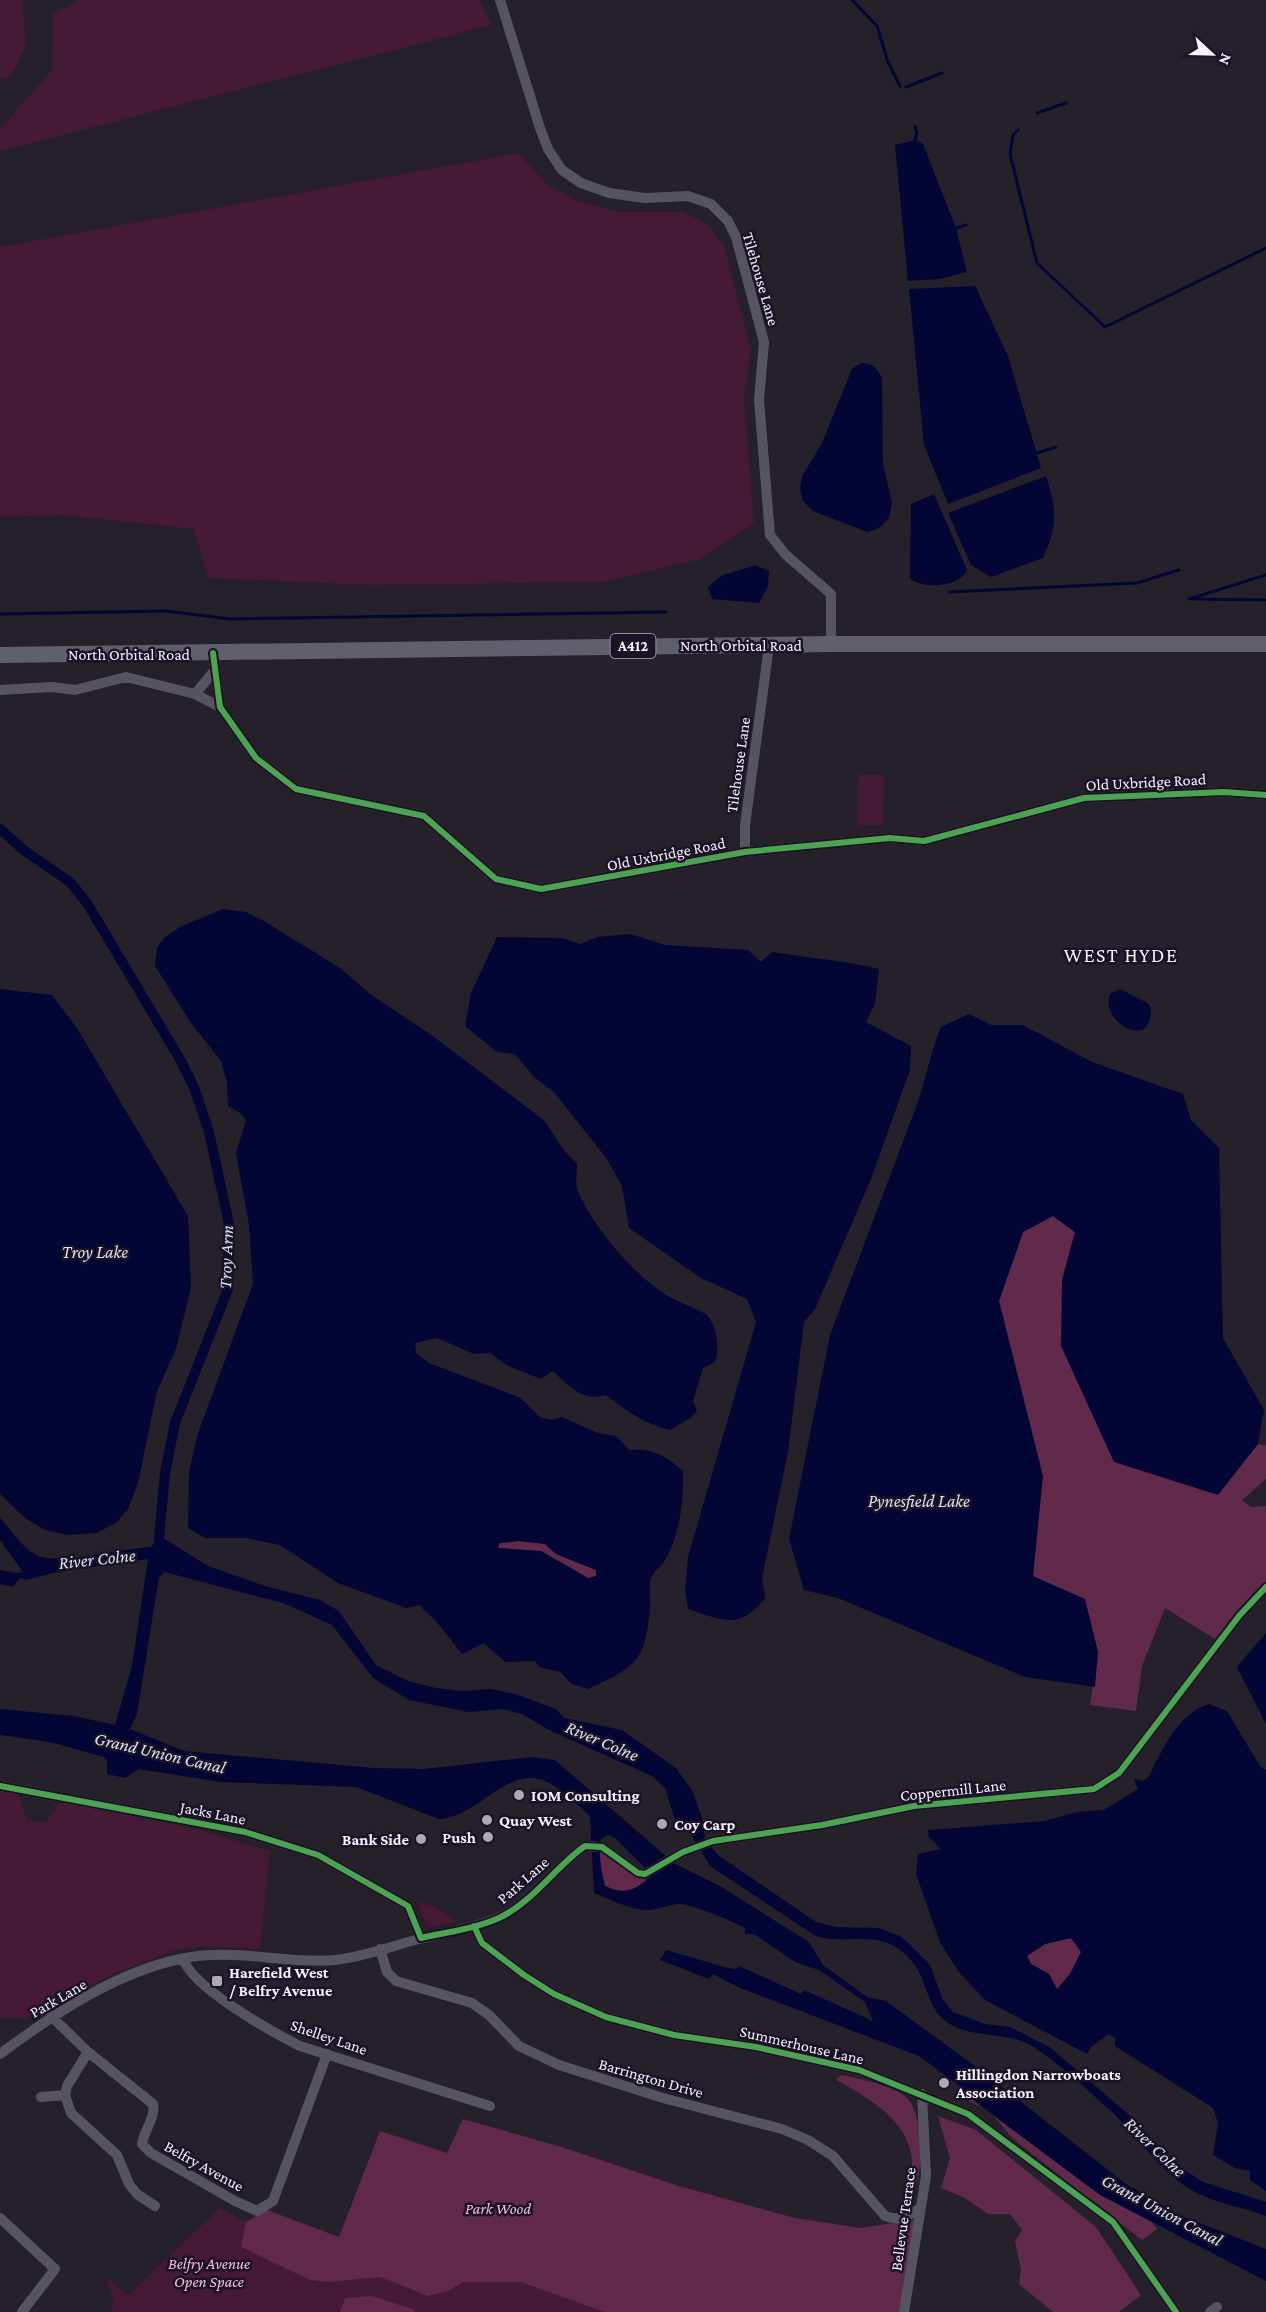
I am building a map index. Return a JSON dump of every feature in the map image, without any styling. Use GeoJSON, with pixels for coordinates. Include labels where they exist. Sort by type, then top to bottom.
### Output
{"type":"FeatureCollection","features":[{"type":"Feature","properties":{"kind":"main road","name":"North Orbital Road"},"geometry":{"type":"LineString","coordinates":[[0,655],[831,644],[1266,644]]}},
{"type":"Feature","properties":{"kind":"street","name":"Tilehouse Lane"},"geometry":{"type":"LineString","coordinates":[[500,0],[540,128],[548,148],[562,170],[581,183],[609,193],[645,198],[688,196],[711,204],[728,221],[736,237],[764,342],[759,400],[770,536],[786,555],[831,594],[831,644]]}},
{"type":"Feature","properties":{"kind":"street","name":"Tilehouse Lane"},"geometry":{"type":"LineString","coordinates":[[745,852],[744,832],[769,646]]}},
{"type":"Feature","properties":{"kind":"street","name":"Old Uxbridge Road"},"geometry":{"type":"LineString","coordinates":[[213,653],[220,707],[256,758],[296,789],[424,816],[496,879],[541,889],[745,852],[890,838],[924,841],[1084,798],[1108,795],[1224,792],[1266,795]]}},
{"type":"Feature","properties":{"kind":"street"},"geometry":{"type":"LineString","coordinates":[[195,694],[215,670]]}},
{"type":"Feature","properties":{"kind":"street"},"geometry":{"type":"LineString","coordinates":[[0,690],[52,687],[75,690],[126,677],[195,694],[220,707]]}},
{"type":"Feature","properties":{"kind":"street","name":"Coppermill Lane"},"geometry":{"type":"LineString","coordinates":[[571,1856],[585,1845],[595,1846],[638,1873],[645,1874],[678,1855],[710,1842],[822,1825],[914,1806],[1094,1789],[1119,1773],[1239,1616],[1266,1587]]}},
{"type":"Feature","properties":{"kind":"street","name":"Jacks Lane"},"geometry":{"type":"LineString","coordinates":[[0,1786],[245,1832],[318,1855],[408,1906],[421,1938]]}},
{"type":"Feature","properties":{"kind":"street","name":"Park Lane"},"geometry":{"type":"LineString","coordinates":[[0,2054],[51,2016],[126,1978],[183,1958],[233,1955],[335,1960],[474,1926],[500,1917],[524,1901],[571,1856]]}},
{"type":"Feature","properties":{"kind":"street","name":"Summerhouse Lane"},"geometry":{"type":"LineString","coordinates":[[474,1926],[482,1943],[524,1975],[554,1994],[606,2017],[674,2035],[756,2047],[859,2070],[968,2114],[1113,2222],[1172,2311]]}},
{"type":"Feature","properties":{"kind":"street","name":"Barrington Drive"},"geometry":{"type":"LineString","coordinates":[[380,1949],[387,1972],[396,1980],[472,2003],[489,2015],[519,2046],[559,2065],[663,2098],[782,2129],[808,2140],[833,2156],[885,2216],[894,2219],[908,2217],[920,2208]]}},
{"type":"Feature","properties":{"kind":"street","name":"Shelley Lane"},"geometry":{"type":"LineString","coordinates":[[183,1958],[188,1972],[202,1986],[280,2037],[490,2106]]}},
{"type":"Feature","properties":{"kind":"street","name":"Belfry Avenue"},"geometry":{"type":"LineString","coordinates":[[51,2016],[88,2052],[153,2104],[154,2112],[144,2131],[142,2145],[151,2153],[257,2211],[273,2201],[327,2054]]}},
{"type":"Feature","properties":{"kind":"street"},"geometry":{"type":"LineString","coordinates":[[88,2052],[74,2071],[65,2095],[71,2113],[117,2155],[129,2184],[137,2194],[155,2206]]}},
{"type":"Feature","properties":{"kind":"street","name":"Bellevue Terrace"},"geometry":{"type":"LineString","coordinates":[[904,2312],[926,2176],[922,2094]]}},
{"type":"Feature","properties":{"kind":"street"},"geometry":{"type":"LineString","coordinates":[[41,2097],[65,2095]]}},
{"type":"Feature","properties":{"kind":"street"},"geometry":{"type":"LineString","coordinates":[[0,2218],[55,2269],[26,2311]]}},
{"type":"Feature","properties":{"kind":"green space"},"geometry":{"type":"Polygon","coordinates":[[[0,0],[22,0],[26,47],[10,77],[0,79],[0,0]]]}},
{"type":"Feature","properties":{"kind":"green space"},"geometry":{"type":"Polygon","coordinates":[[[80,0],[479,0],[492,25],[0,151],[0,129],[52,70],[53,14],[80,0]]]}},
{"type":"Feature","properties":{"kind":"green space"},"geometry":{"type":"Polygon","coordinates":[[[518,153],[547,184],[573,199],[619,212],[682,212],[706,223],[724,245],[751,350],[744,398],[754,523],[700,559],[605,582],[368,585],[208,578],[194,529],[62,515],[0,517],[0,247],[518,153]]]}},
{"type":"Feature","properties":{"kind":"green space"},"geometry":{"type":"Polygon","coordinates":[[[858,775],[884,775],[883,825],[857,825],[858,775]]]}},
{"type":"Feature","properties":{"kind":"green space"},"geometry":{"type":"Polygon","coordinates":[[[1053,1216],[1075,1232],[1062,1280],[1218,1494],[1258,1444],[1266,1445],[1266,1479],[1242,1500],[1251,1507],[1266,1506],[1266,1582],[1215,1639],[1165,1608],[1142,1666],[1136,1711],[1090,1705],[1098,1652],[1033,1576],[1042,1476],[999,1301],[1023,1232],[1053,1216]]]}},
{"type":"Feature","properties":{"kind":"green space"},"geometry":{"type":"Polygon","coordinates":[[[519,1541],[545,1544],[556,1554],[596,1570],[596,1576],[588,1578],[541,1551],[498,1548],[499,1543],[519,1541]]]}},
{"type":"Feature","properties":{"kind":"green space"},"geometry":{"type":"Polygon","coordinates":[[[0,1791],[18,1794],[27,1820],[45,1823],[61,1801],[204,1831],[270,1851],[260,1949],[201,1947],[172,1951],[114,1974],[27,2018],[0,2018],[0,1791]]]}},
{"type":"Feature","properties":{"kind":"green space"},"geometry":{"type":"Polygon","coordinates":[[[599,1851],[636,1877],[647,1880],[627,1891],[617,1891],[605,1886],[599,1851]]]}},
{"type":"Feature","properties":{"kind":"green space"},"geometry":{"type":"Polygon","coordinates":[[[417,1902],[438,1909],[456,1922],[434,1927],[426,1925],[417,1902]]]}},
{"type":"Feature","properties":{"kind":"green space"},"geometry":{"type":"Polygon","coordinates":[[[1071,1938],[1081,1952],[1070,1974],[1057,1989],[1049,1974],[1031,1964],[1027,1956],[1045,1944],[1071,1938]]]}},
{"type":"Feature","properties":{"kind":"green space"},"geometry":{"type":"Polygon","coordinates":[[[841,2075],[866,2080],[894,2090],[907,2098],[913,2107],[920,2136],[919,2171],[909,2198],[901,2204],[910,2181],[912,2161],[908,2144],[900,2128],[888,2114],[855,2090],[836,2080],[841,2075]]]}},
{"type":"Feature","properties":{"kind":"green space"},"geometry":{"type":"Polygon","coordinates":[[[962,2090],[1003,2102],[1139,2205],[1157,2229],[1142,2240],[1012,2138],[989,2110],[957,2096],[962,2090]]]}},
{"type":"Feature","properties":{"kind":"green space"},"geometry":{"type":"Polygon","coordinates":[[[938,2116],[976,2130],[1096,2227],[1141,2295],[1119,2312],[1053,2312],[1019,2284],[1021,2269],[1015,2241],[1022,2230],[1010,2214],[988,2214],[965,2198],[941,2188],[950,2158],[938,2116]]]}},
{"type":"Feature","properties":{"kind":"green space","name":"Park Wood"},"geometry":{"type":"Polygon","coordinates":[[[463,2119],[565,2148],[679,2186],[795,2218],[860,2228],[921,2219],[908,2312],[604,2312],[521,2282],[463,2282],[448,2291],[428,2296],[380,2277],[329,2282],[310,2280],[241,2247],[246,2222],[267,2210],[339,2237],[380,2131],[447,2153],[463,2119]]]}},
{"type":"Feature","properties":{"kind":"green space","name":"Belfry Avenue Open Space"},"geometry":{"type":"Polygon","coordinates":[[[220,2208],[246,2222],[241,2248],[329,2282],[380,2277],[428,2296],[448,2291],[463,2282],[521,2282],[604,2312],[414,2312],[345,2298],[340,2312],[110,2312],[114,2304],[107,2278],[128,2295],[220,2208]]]}},
{"type":"Feature","properties":{"kind":"green space"},"geometry":{"type":"Polygon","coordinates":[[[372,2296],[415,2310],[414,2312],[340,2312],[345,2298],[372,2296]]]}},
{"type":"Feature","properties":{"kind":"water"},"geometry":{"type":"Polygon","coordinates":[[[915,140],[923,144],[956,228],[967,272],[940,279],[908,281],[895,145],[915,140]]]}},
{"type":"Feature","properties":{"kind":"water"},"geometry":{"type":"Polygon","coordinates":[[[975,286],[1008,356],[1041,468],[948,504],[924,445],[909,289],[975,286]]]}},
{"type":"Feature","properties":{"kind":"water"},"geometry":{"type":"Polygon","coordinates":[[[861,363],[874,367],[882,378],[883,463],[892,503],[889,518],[879,528],[867,532],[813,511],[803,501],[800,489],[802,476],[822,443],[852,369],[861,363]]]}},
{"type":"Feature","properties":{"kind":"water"},"geometry":{"type":"Polygon","coordinates":[[[1046,476],[1054,517],[1051,536],[1043,558],[991,577],[971,565],[948,513],[1046,476]]]}},
{"type":"Feature","properties":{"kind":"water"},"geometry":{"type":"Polygon","coordinates":[[[934,494],[967,570],[957,580],[940,585],[923,584],[910,578],[911,504],[934,494]]]}},
{"type":"Feature","properties":{"kind":"water"},"geometry":{"type":"Polygon","coordinates":[[[755,565],[769,571],[768,586],[759,603],[712,599],[708,587],[721,576],[755,565]]]}},
{"type":"Feature","properties":{"kind":"water"},"geometry":{"type":"Polygon","coordinates":[[[223,909],[246,912],[340,968],[370,994],[430,1034],[545,1121],[562,1148],[577,1164],[578,1191],[594,1220],[615,1249],[653,1286],[707,1315],[717,1338],[715,1362],[703,1368],[693,1401],[697,1411],[692,1417],[670,1430],[644,1421],[606,1395],[598,1397],[577,1392],[553,1371],[541,1379],[508,1366],[490,1353],[474,1354],[437,1338],[415,1343],[416,1353],[429,1363],[521,1398],[540,1417],[551,1420],[562,1417],[598,1433],[616,1436],[629,1450],[652,1451],[671,1461],[683,1471],[683,1494],[678,1528],[665,1560],[650,1581],[650,1606],[645,1639],[636,1660],[628,1668],[588,1689],[572,1684],[560,1672],[539,1667],[535,1661],[505,1662],[484,1643],[462,1654],[436,1621],[419,1605],[406,1608],[338,1583],[280,1545],[246,1538],[205,1538],[188,1528],[189,1472],[197,1436],[253,1284],[249,1225],[236,1153],[246,1120],[240,1113],[228,1106],[227,1082],[221,1061],[191,1023],[155,966],[157,948],[164,938],[180,927],[223,909]],[[519,1541],[500,1543],[498,1548],[541,1551],[588,1578],[596,1576],[596,1570],[556,1554],[545,1544],[519,1541]]]}},
{"type":"Feature","properties":{"kind":"water"},"geometry":{"type":"Polygon","coordinates":[[[630,934],[665,945],[748,950],[761,962],[772,952],[879,969],[875,1004],[866,1022],[911,1046],[910,1070],[871,1179],[815,1309],[804,1322],[788,1452],[762,1578],[765,1598],[756,1608],[739,1619],[721,1619],[688,1609],[685,1591],[688,1557],[756,1322],[747,1299],[701,1278],[629,1228],[622,1186],[607,1159],[554,1092],[534,1077],[515,1054],[497,1052],[465,1026],[471,993],[497,937],[562,938],[581,944],[597,937],[630,934]]]}},
{"type":"Feature","properties":{"kind":"water","name":"Troy Lake"},"geometry":{"type":"Polygon","coordinates":[[[0,989],[52,995],[77,1028],[188,1216],[191,1288],[176,1349],[157,1391],[138,1483],[128,1509],[116,1523],[96,1533],[68,1535],[45,1530],[25,1518],[0,1494],[0,989]]]}},
{"type":"Feature","properties":{"kind":"water"},"geometry":{"type":"Polygon","coordinates":[[[1120,989],[1149,1004],[1150,1017],[1143,1030],[1129,1029],[1112,1015],[1110,994],[1120,989]]]}},
{"type":"Feature","properties":{"kind":"water","name":"Pynesfield Lake"},"geometry":{"type":"Polygon","coordinates":[[[969,1014],[991,1025],[1023,1025],[1092,1062],[1183,1094],[1191,1120],[1219,1148],[1223,1338],[1264,1410],[1258,1444],[1218,1495],[1114,1462],[1061,1346],[1062,1280],[1075,1232],[1053,1216],[1023,1232],[999,1301],[1043,1476],[1033,1576],[1085,1599],[1098,1652],[1095,1687],[1025,1677],[838,1598],[804,1590],[789,1539],[830,1335],[916,1107],[941,1027],[969,1014]]]}},
{"type":"Feature","properties":{"kind":"water"},"geometry":{"type":"Polygon","coordinates":[[[0,1518],[26,1548],[45,1558],[74,1558],[151,1547],[160,1536],[208,1566],[265,1586],[320,1600],[339,1611],[376,1665],[408,1681],[436,1688],[462,1691],[491,1689],[515,1694],[556,1709],[564,1718],[622,1730],[676,1768],[693,1792],[702,1818],[705,1840],[718,1855],[816,1922],[836,1927],[879,1928],[902,1937],[930,1965],[943,2000],[953,2012],[985,2024],[1010,2027],[1051,2048],[1127,2113],[1177,2165],[1203,2182],[1266,2202],[1266,2216],[1209,2198],[1188,2188],[1165,2169],[1106,2107],[1035,2048],[1013,2039],[965,2031],[944,2020],[931,2003],[919,1971],[903,1952],[890,1944],[871,1939],[832,1939],[814,1935],[710,1866],[691,1834],[675,1820],[665,1788],[652,1776],[549,1730],[522,1714],[502,1709],[468,1712],[409,1700],[373,1678],[332,1625],[283,1603],[164,1572],[159,1577],[137,1714],[130,1729],[184,1751],[374,1768],[423,1769],[532,1757],[555,1760],[675,1864],[720,1886],[809,1942],[823,1965],[867,1997],[886,2001],[987,2075],[1126,2184],[1179,2215],[1266,2249],[1266,2281],[1100,2195],[965,2094],[960,2086],[919,2056],[740,1988],[713,1974],[709,1979],[660,1960],[666,1950],[728,1968],[736,1969],[739,1966],[801,1994],[804,1990],[873,2021],[865,2002],[819,1970],[795,1962],[754,1934],[745,1934],[745,1928],[732,1922],[686,1905],[676,1904],[652,1910],[641,1910],[594,1893],[590,1816],[563,1792],[545,1781],[531,1778],[518,1780],[505,1785],[467,1810],[439,1819],[356,1787],[221,1782],[139,1769],[125,1778],[107,1774],[107,1760],[104,1757],[50,1742],[0,1735],[0,1709],[74,1716],[115,1725],[132,1666],[148,1559],[57,1572],[26,1580],[20,1578],[13,1587],[0,1584],[0,1570],[23,1572],[0,1540],[0,1518]],[[608,1835],[600,1840],[605,1886],[625,1891],[631,1890],[652,1875],[615,1838],[608,1835]]]}},
{"type":"Feature","properties":{"kind":"water"},"geometry":{"type":"Polygon","coordinates":[[[1266,1633],[1266,1724],[1237,1667],[1266,1633]]]}},
{"type":"Feature","properties":{"kind":"water"},"geometry":{"type":"Polygon","coordinates":[[[1208,1704],[1227,1711],[1260,1766],[1266,1770],[1266,2191],[1250,2180],[1250,2171],[1235,2168],[1213,2155],[1218,2123],[1213,2108],[1115,2046],[1115,2038],[1109,2034],[1091,2047],[1087,2054],[985,2000],[958,1971],[940,1942],[916,1874],[918,1854],[941,1849],[929,1837],[928,1830],[1045,1821],[1077,1812],[1104,1810],[1138,1789],[1134,1779],[1143,1781],[1149,1776],[1179,1724],[1197,1709],[1208,1704]],[[1071,1938],[1045,1944],[1027,1956],[1031,1964],[1049,1974],[1057,1989],[1070,1974],[1081,1952],[1071,1938]]]}},
{"type":"Feature","properties":{"kind":"waterway"},"geometry":{"type":"LineString","coordinates":[[852,0],[877,26],[888,62],[900,86]]}},
{"type":"Feature","properties":{"kind":"waterway"},"geometry":{"type":"LineString","coordinates":[[906,87],[942,73]]}},
{"type":"Feature","properties":{"kind":"waterway"},"geometry":{"type":"LineString","coordinates":[[1037,113],[1066,103]]}},
{"type":"Feature","properties":{"kind":"waterway"},"geometry":{"type":"LineString","coordinates":[[915,126],[917,133],[915,140]]}},
{"type":"Feature","properties":{"kind":"waterway"},"geometry":{"type":"LineString","coordinates":[[1018,130],[1013,135],[1010,154],[1037,263],[1105,327],[1266,248]]}},
{"type":"Feature","properties":{"kind":"waterway"},"geometry":{"type":"LineString","coordinates":[[956,228],[966,225]]}},
{"type":"Feature","properties":{"kind":"waterway"},"geometry":{"type":"LineString","coordinates":[[1037,453],[1056,447]]}},
{"type":"Feature","properties":{"kind":"waterway"},"geometry":{"type":"LineString","coordinates":[[949,592],[1137,583],[1179,570]]}},
{"type":"Feature","properties":{"kind":"waterway"},"geometry":{"type":"LineString","coordinates":[[1189,599],[1266,575]]}},
{"type":"Feature","properties":{"kind":"waterway"},"geometry":{"type":"LineString","coordinates":[[1194,599],[1266,600]]}},
{"type":"Feature","properties":{"kind":"waterway"},"geometry":{"type":"LineString","coordinates":[[0,614],[166,611],[230,619],[666,612]]}},
{"type":"Feature","properties":{"kind":"waterway","name":"Troy Arm"},"geometry":{"type":"LineString","coordinates":[[0,829],[25,851],[70,882],[87,903],[181,1061],[195,1090],[209,1132],[229,1224],[228,1289],[175,1423],[165,1473],[158,1549]]}},
{"type":"Feature","properties":{"kind":"cycle path"},"geometry":{"type":"LineString","coordinates":[[213,653],[220,707],[256,758],[296,789],[424,816],[496,879],[541,889],[745,852],[890,838],[924,841],[1084,798],[1224,792],[1266,795]]}},
{"type":"Feature","properties":{"kind":"cycle path"},"geometry":{"type":"LineString","coordinates":[[0,1786],[245,1832],[318,1855],[408,1906],[421,1938],[480,1925],[499,1918],[523,1903],[585,1846],[602,1847],[638,1873],[645,1874],[683,1852],[713,1841],[822,1825],[914,1806],[1094,1789],[1119,1773],[1239,1616],[1266,1587]]}},
{"type":"Feature","properties":{"kind":"cycle path"},"geometry":{"type":"LineString","coordinates":[[474,1926],[482,1943],[524,1975],[554,1994],[606,2017],[674,2035],[756,2047],[859,2070],[968,2114],[1113,2222],[1176,2312]]}},
{"type":"Feature","properties":{"kind":"place","name":"IOM Consulting"},"geometry":{"type":"Point","coordinates":[519,1795]}},
{"type":"Feature","properties":{"kind":"place","name":"Quay West"},"geometry":{"type":"Point","coordinates":[487,1820]}},
{"type":"Feature","properties":{"kind":"place","name":"Coy Carp"},"geometry":{"type":"Point","coordinates":[662,1824]}},
{"type":"Feature","properties":{"kind":"place","name":"Push"},"geometry":{"type":"Point","coordinates":[488,1837]}},
{"type":"Feature","properties":{"kind":"place","name":"Bank Side"},"geometry":{"type":"Point","coordinates":[421,1839]}},
{"type":"Feature","properties":{"kind":"place","name":"Harefield West / Belfry Avenue"},"geometry":{"type":"Point","coordinates":[217,1981]}},
{"type":"Feature","properties":{"kind":"place","name":"Hillingdon Narrowboats Association"},"geometry":{"type":"Point","coordinates":[944,2083]}},
{"type":"Feature","properties":{"kind":"district","name":"WEST HYDE"},"geometry":{"type":"Point","coordinates":[1121,955]}},
{"type":"Feature","properties":{"kind":"water label","name":"River Colne"},"geometry":{"type":"Point","coordinates":[97,1559]}},
{"type":"Feature","properties":{"kind":"water label","name":"River Colne"},"geometry":{"type":"Point","coordinates":[602,1741]}},
{"type":"Feature","properties":{"kind":"water label","name":"Grand Union Canal"},"geometry":{"type":"Point","coordinates":[160,1753]}},
{"type":"Feature","properties":{"kind":"water label","name":"River Colne"},"geometry":{"type":"Point","coordinates":[1155,2147]}},
{"type":"Feature","properties":{"kind":"water label","name":"Grand Union Canal"},"geometry":{"type":"Point","coordinates":[1162,2210]}}]}
